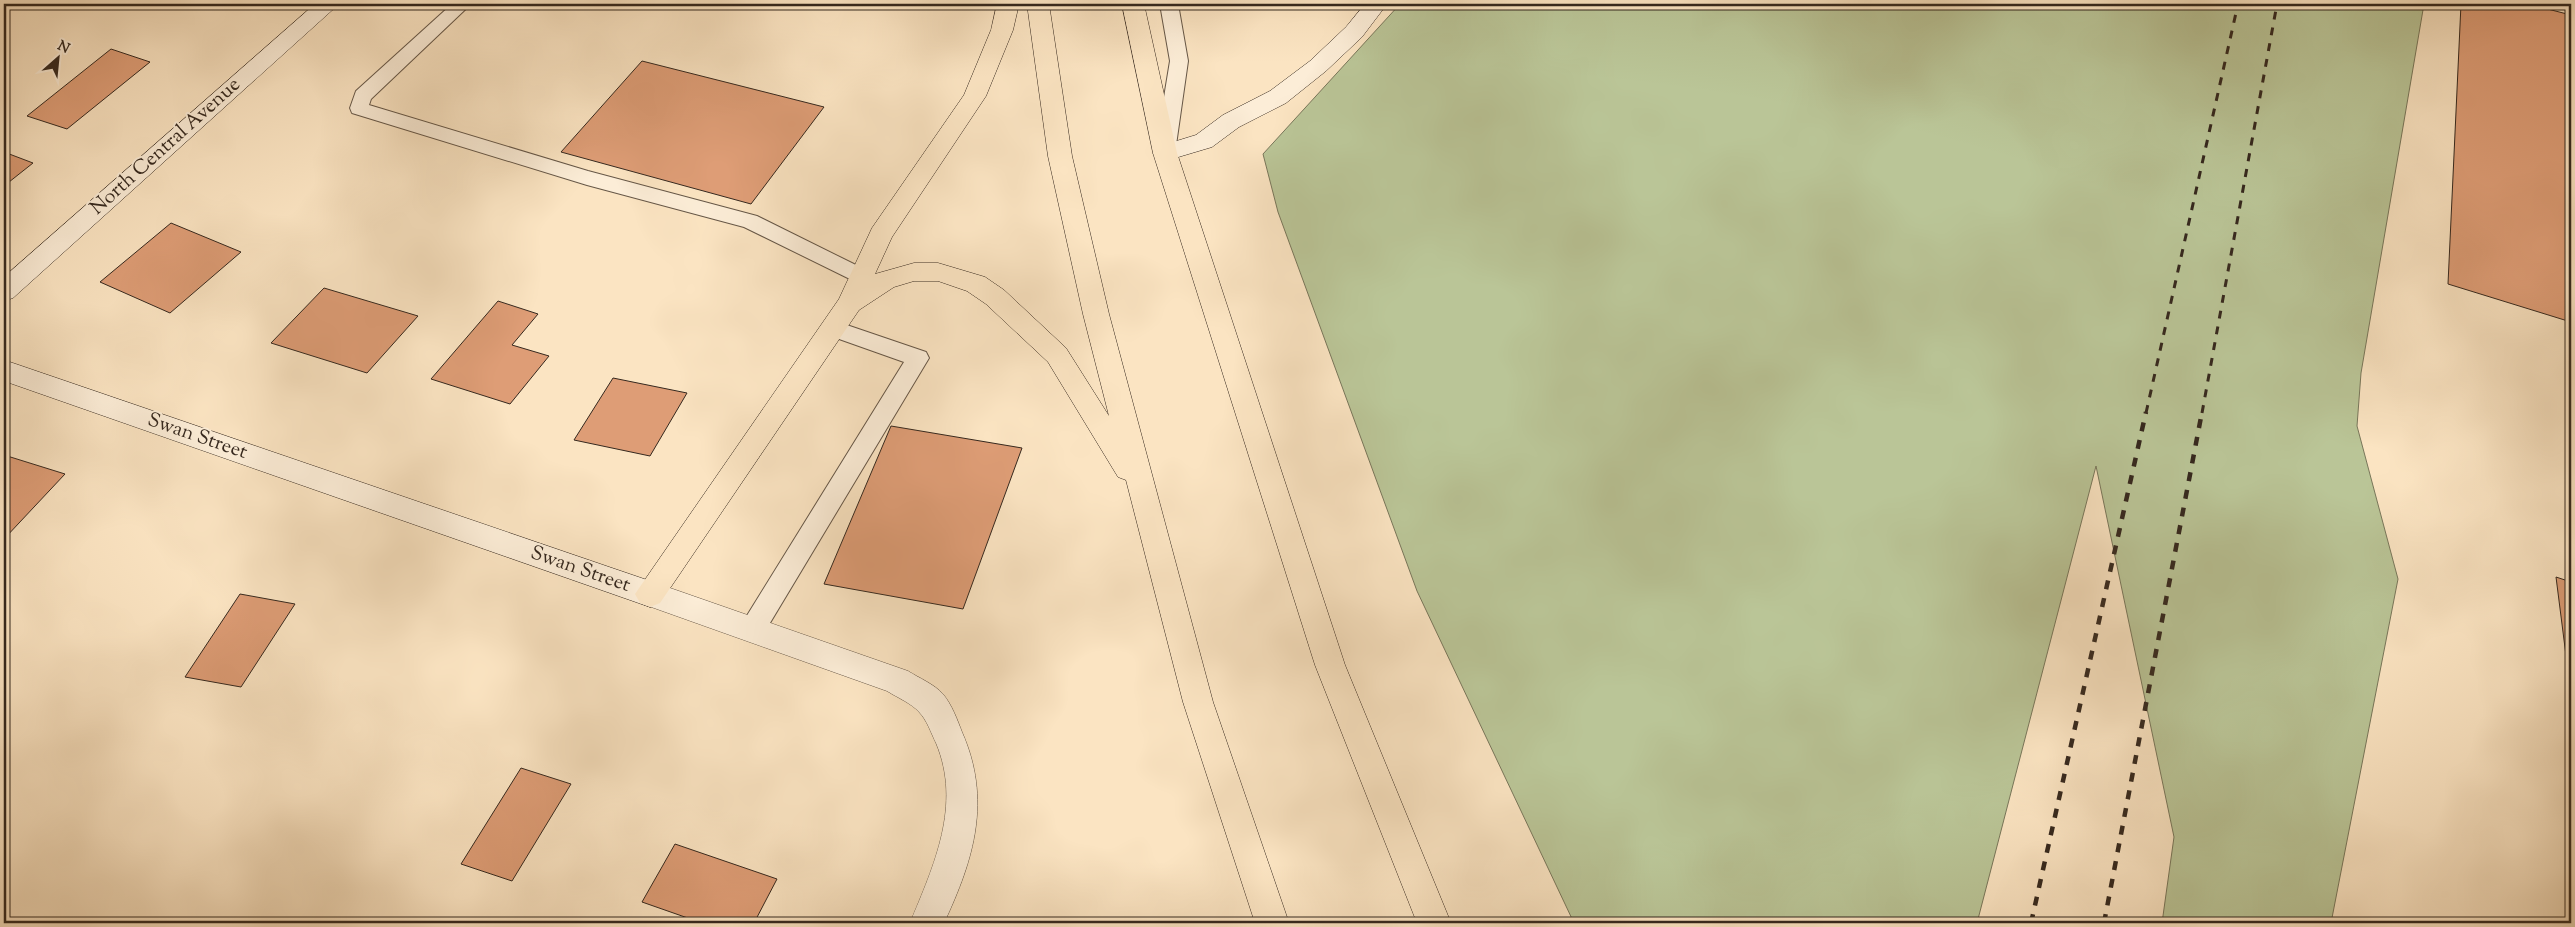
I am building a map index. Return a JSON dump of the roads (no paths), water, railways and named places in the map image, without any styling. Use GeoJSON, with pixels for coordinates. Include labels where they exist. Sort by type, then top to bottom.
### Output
{"type":"FeatureCollection","features":[{"type":"Feature","properties":{"kind":"highway"},"geometry":{"type":"LineString","coordinates":[[650,594],[850,303],[881,234],[934,159],[975,96],[1002,30],[1008,4]]}},
{"type":"Feature","properties":{"kind":"highway"},"geometry":{"type":"LineString","coordinates":[[1038,4],[1060,156],[1096,314],[1198,702],[1272,923]]}},
{"type":"Feature","properties":{"kind":"highway"},"geometry":{"type":"LineString","coordinates":[[1132,4],[1165,152],[1330,665],[1434,923]]}},
{"type":"Feature","properties":{"kind":"highway"},"geometry":{"type":"LineString","coordinates":[[850,303],[886,280],[914,272],[938,272],[976,284],[995,297],[1057,355],[1143,493]]}},
{"type":"Feature","properties":{"kind":"street","name":"North Central Avenue"},"geometry":{"type":"LineString","coordinates":[[4,291],[328,4]]}},
{"type":"Feature","properties":{"kind":"street"},"geometry":{"type":"LineString","coordinates":[[1165,152],[1204,141],[1230,121],[1278,97],[1318,66],[1354,32],[1376,4]]}},
{"type":"Feature","properties":{"kind":"street","name":"Swan Street"},"geometry":{"type":"LineString","coordinates":[[4,370],[898,681],[932,704],[955,746],[964,794],[959,845],[940,898],[927,923]]}},
{"type":"Feature","properties":{"kind":"lane"},"geometry":{"type":"LineString","coordinates":[[462,4],[363,96],[359,108],[587,178],[750,221],[861,276]]}},
{"type":"Feature","properties":{"kind":"lane"},"geometry":{"type":"LineString","coordinates":[[1165,152],[1179,61],[1169,4]]}},
{"type":"Feature","properties":{"kind":"lane"},"geometry":{"type":"LineString","coordinates":[[752,630],[918,358],[832,328]]}},
{"type":"Feature","properties":{"kind":"railway"},"geometry":{"type":"LineString","coordinates":[[2146,413],[2238,4]]}},
{"type":"Feature","properties":{"kind":"railway"},"geometry":{"type":"LineString","coordinates":[[2202,413],[2277,4]]}},
{"type":"Feature","properties":{"kind":"railway"},"geometry":{"type":"LineString","coordinates":[[2031,923],[2146,412]]}},
{"type":"Feature","properties":{"kind":"railway"},"geometry":{"type":"LineString","coordinates":[[2104,923],[2202,412]]}}]}
